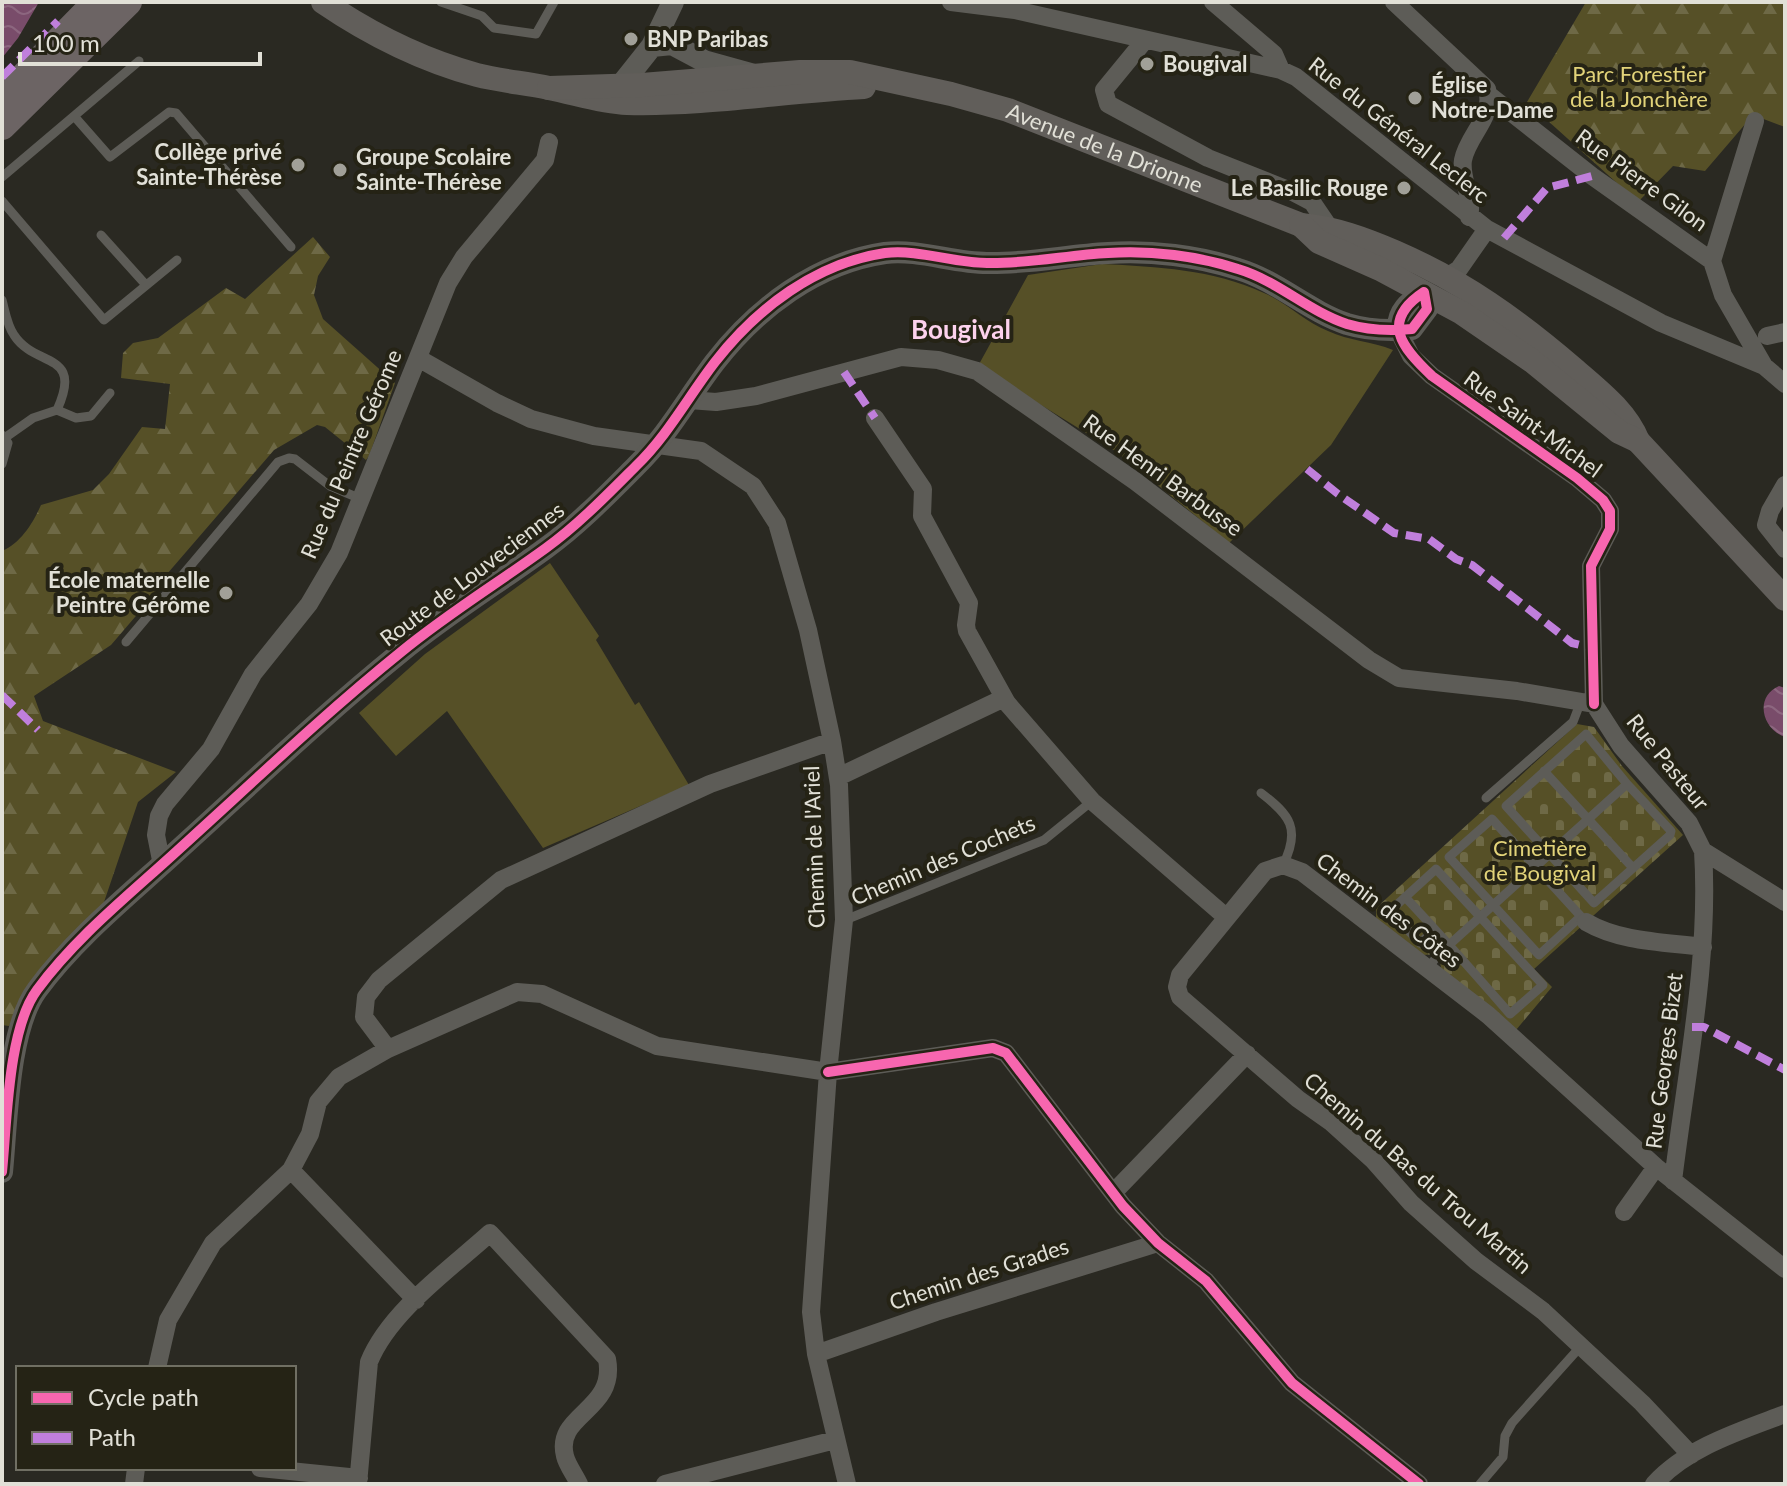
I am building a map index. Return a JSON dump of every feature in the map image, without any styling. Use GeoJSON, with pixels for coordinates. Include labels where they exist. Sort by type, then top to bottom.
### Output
{"type":"FeatureCollection","features":[{"type":"Feature","properties":{"kind":"main road"},"geometry":{"type":"LineString","coordinates":[[2,99],[97,2]]}},
{"type":"Feature","properties":{"kind":"main road"},"geometry":{"type":"LineString","coordinates":[[2,126],[128,2]]}},
{"type":"Feature","properties":{"kind":"main road","name":"Avenue de la Drionne"},"geometry":{"type":"LineString","coordinates":[[323,2],[376,35],[443,64],[477,75],[605,102],[649,80],[850,72],[951,94],[1008,110],[1301,225],[1329,227],[1379,245],[1448,276],[1515,321],[1565,362],[1630,422],[1638,441],[1785,599]]}},
{"type":"Feature","properties":{"kind":"main road","name":"Avenue de la Drionne"},"geometry":{"type":"LineString","coordinates":[[649,80],[805,90],[904,84]]}},
{"type":"Feature","properties":{"kind":"main road","name":"Avenue de la Drionne"},"geometry":{"type":"LineString","coordinates":[[1301,225],[1319,242],[1424,292],[1500,338],[1571,391],[1619,432],[1638,441]]}},
{"type":"Feature","properties":{"kind":"main road"},"geometry":{"type":"LineString","coordinates":[[1424,292],[1448,276]]}},
{"type":"Feature","properties":{"kind":"street"},"geometry":{"type":"LineString","coordinates":[[649,80],[673,2]]}},
{"type":"Feature","properties":{"kind":"street"},"geometry":{"type":"LineString","coordinates":[[649,80],[685,61],[677,22],[684,2]]}},
{"type":"Feature","properties":{"kind":"street","name":"Rue du Général Leclerc"},"geometry":{"type":"LineString","coordinates":[[951,2],[1015,10],[1281,70],[1296,77],[1487,229],[1661,323],[1764,366]]}},
{"type":"Feature","properties":{"kind":"street"},"geometry":{"type":"LineString","coordinates":[[1213,2],[1274,54],[1281,70]]}},
{"type":"Feature","properties":{"kind":"street","name":"Rue Pierre Gilon"},"geometry":{"type":"LineString","coordinates":[[1394,2],[1483,82],[1489,95],[1592,176],[1712,261],[1723,295],[1764,366]]}},
{"type":"Feature","properties":{"kind":"street"},"geometry":{"type":"LineString","coordinates":[[1145,40],[1104,90],[1108,104],[1208,158],[1312,202],[1329,227]]}},
{"type":"Feature","properties":{"kind":"street"},"geometry":{"type":"LineString","coordinates":[[649,80],[672,44],[704,61],[756,75]]}},
{"type":"Feature","properties":{"kind":"street"},"geometry":{"type":"LineString","coordinates":[[1469,217],[1471,210],[1463,160],[1488,112],[1489,95]]}},
{"type":"Feature","properties":{"kind":"street"},"geometry":{"type":"LineString","coordinates":[[1712,261],[1755,121]]}},
{"type":"Feature","properties":{"kind":"street","name":"Rue du Peintre Gérome"},"geometry":{"type":"LineString","coordinates":[[162,865],[156,835],[159,816],[165,804],[211,749],[253,674],[309,604],[339,553],[448,283],[464,257],[545,160],[549,142]]}},
{"type":"Feature","properties":{"kind":"street"},"geometry":{"type":"LineString","coordinates":[[1448,276],[1459,269],[1487,229]]}},
{"type":"Feature","properties":{"kind":"street","name":"Route de Louveciennes"},"geometry":{"type":"LineString","coordinates":[[2,1172],[21,1017],[36,991],[81,939],[403,650],[477,594],[549,546],[613,489],[660,443],[717,360],[764,308],[822,273],[854,260],[889,252],[982,264],[1111,252],[1197,259],[1260,277],[1349,325],[1398,330]]}},
{"type":"Feature","properties":{"kind":"street"},"geometry":{"type":"LineString","coordinates":[[1398,330],[1398,318],[1409,302],[1424,292]]}},
{"type":"Feature","properties":{"kind":"street","name":"Rue Saint-Michel"},"geometry":{"type":"LineString","coordinates":[[1398,330],[1411,356],[1432,376],[1577,478],[1603,500],[1610,511],[1610,529],[1591,566],[1587,702]]}},
{"type":"Feature","properties":{"kind":"street","name":"Rue Henri Barbusse"},"geometry":{"type":"LineString","coordinates":[[689,400],[716,402],[756,396],[901,357],[938,360],[977,371],[1135,481],[1369,660],[1399,678],[1587,702]]}},
{"type":"Feature","properties":{"kind":"street","name":"Chemin de l'Ariel"},"geometry":{"type":"LineString","coordinates":[[418,358],[531,419],[594,436],[701,451],[753,486],[777,523],[808,630],[838,777],[844,920],[828,1072],[811,1307],[816,1354],[847,1484]]}},
{"type":"Feature","properties":{"kind":"street"},"geometry":{"type":"LineString","coordinates":[[1764,366],[1785,384]]}},
{"type":"Feature","properties":{"kind":"street"},"geometry":{"type":"LineString","coordinates":[[875,418],[923,489],[922,516],[969,603],[967,631],[1004,698],[1092,801],[1226,917]]}},
{"type":"Feature","properties":{"kind":"street"},"geometry":{"type":"LineString","coordinates":[[1785,485],[1766,525],[1785,549]]}},
{"type":"Feature","properties":{"kind":"street"},"geometry":{"type":"LineString","coordinates":[[838,777],[1004,698]]}},
{"type":"Feature","properties":{"kind":"street","name":"Rue Pasteur"},"geometry":{"type":"LineString","coordinates":[[1587,702],[1689,823],[1703,851],[1785,902]]}},
{"type":"Feature","properties":{"kind":"street"},"geometry":{"type":"LineString","coordinates":[[388,1049],[364,1017],[366,997],[379,980],[501,880],[710,784],[832,741]]}},
{"type":"Feature","properties":{"kind":"street","name":"Rue Georges Bizet"},"geometry":{"type":"LineString","coordinates":[[1673,1181],[1703,947],[1706,898],[1703,851]]}},
{"type":"Feature","properties":{"kind":"street","name":"Chemin des Côtes"},"geometry":{"type":"LineString","coordinates":[[1226,917],[1265,871],[1283,865],[1302,872],[1488,1015],[1656,1167],[1785,1269]]}},
{"type":"Feature","properties":{"kind":"street","name":"Chemin du Bas du Trou Martin"},"geometry":{"type":"LineString","coordinates":[[1226,917],[1180,975],[1177,987],[1180,997],[1298,1099],[1332,1123],[1373,1160],[1411,1203],[1476,1261],[1543,1311],[1642,1403],[1691,1455]]}},
{"type":"Feature","properties":{"kind":"street","name":"Rue Georges Bizet"},"geometry":{"type":"LineString","coordinates":[[1582,920],[1600,931],[1703,947]]}},
{"type":"Feature","properties":{"kind":"street"},"geometry":{"type":"LineString","coordinates":[[157,1366],[168,1320],[213,1243],[291,1170],[310,1134],[318,1102],[339,1077],[388,1049],[517,992],[542,994],[657,1046],[828,1072],[993,1048],[1006,1053],[1113,1193],[1158,1243],[1206,1281],[1292,1383],[1419,1484]]}},
{"type":"Feature","properties":{"kind":"street"},"geometry":{"type":"LineString","coordinates":[[1113,1193],[1247,1054]]}},
{"type":"Feature","properties":{"kind":"street"},"geometry":{"type":"LineString","coordinates":[[1624,1212],[1656,1167]]}},
{"type":"Feature","properties":{"kind":"street"},"geometry":{"type":"LineString","coordinates":[[291,1170],[416,1300]]}},
{"type":"Feature","properties":{"kind":"street"},"geometry":{"type":"LineString","coordinates":[[275,1470],[359,1481],[369,1362],[387,1330],[490,1233],[607,1359],[610,1375],[606,1390],[566,1432],[564,1455],[579,1484]]}},
{"type":"Feature","properties":{"kind":"street","name":"Chemin des Grades"},"geometry":{"type":"LineString","coordinates":[[816,1354],[936,1312],[1158,1243]]}},
{"type":"Feature","properties":{"kind":"street"},"geometry":{"type":"LineString","coordinates":[[571,1484],[559,1459],[559,1442],[563,1431],[606,1390]]}},
{"type":"Feature","properties":{"kind":"street"},"geometry":{"type":"LineString","coordinates":[[1654,1484],[1664,1473],[1691,1455],[1728,1436],[1785,1414]]}},
{"type":"Feature","properties":{"kind":"street"},"geometry":{"type":"LineString","coordinates":[[665,1484],[835,1440]]}},
{"type":"Feature","properties":{"kind":"lane"},"geometry":{"type":"LineString","coordinates":[[441,2],[482,16]]}},
{"type":"Feature","properties":{"kind":"lane"},"geometry":{"type":"LineString","coordinates":[[470,2],[494,28],[536,34],[554,2]]}},
{"type":"Feature","properties":{"kind":"lane"},"geometry":{"type":"LineString","coordinates":[[2,177],[139,61]]}},
{"type":"Feature","properties":{"kind":"lane"},"geometry":{"type":"LineString","coordinates":[[74,116],[110,157],[169,112],[176,113],[291,247]]}},
{"type":"Feature","properties":{"kind":"lane"},"geometry":{"type":"LineString","coordinates":[[2,201],[104,320],[177,260]]}},
{"type":"Feature","properties":{"kind":"lane"},"geometry":{"type":"LineString","coordinates":[[101,235],[146,285]]}},
{"type":"Feature","properties":{"kind":"lane"},"geometry":{"type":"LineString","coordinates":[[2,300],[14,335],[62,370],[66,380],[65,390],[57,410]]}},
{"type":"Feature","properties":{"kind":"lane"},"geometry":{"type":"LineString","coordinates":[[2,464],[7,450],[4,436],[33,418],[57,410],[84,419],[101,407],[110,393]]}},
{"type":"Feature","properties":{"kind":"lane"},"geometry":{"type":"LineString","coordinates":[[126,642],[278,462],[295,459],[330,486],[361,499]]}},
{"type":"Feature","properties":{"kind":"lane"},"geometry":{"type":"LineString","coordinates":[[1486,798],[1573,722],[1587,702]]}},
{"type":"Feature","properties":{"kind":"lane"},"geometry":{"type":"LineString","coordinates":[[1586,734],[1671,831],[1670,835],[1594,903],[1506,806],[1544,771],[1586,734]]}},
{"type":"Feature","properties":{"kind":"lane"},"geometry":{"type":"LineString","coordinates":[[1544,771],[1633,868]]}},
{"type":"Feature","properties":{"kind":"lane"},"geometry":{"type":"LineString","coordinates":[[1427,969],[1449,945],[1627,784]]}},
{"type":"Feature","properties":{"kind":"lane"},"geometry":{"type":"LineString","coordinates":[[1261,793],[1285,813],[1289,822],[1292,844],[1283,865]]}},
{"type":"Feature","properties":{"kind":"lane","name":"Chemin des Cochets"},"geometry":{"type":"LineString","coordinates":[[844,920],[1044,840],[1092,801]]}},
{"type":"Feature","properties":{"kind":"lane"},"geometry":{"type":"LineString","coordinates":[[1492,819],[1582,920],[1539,955],[1493,905],[1449,857],[1492,819]]}},
{"type":"Feature","properties":{"kind":"lane"},"geometry":{"type":"LineString","coordinates":[[1405,897],[1449,945],[1510,1014],[1543,985],[1436,869],[1405,897],[1390,911],[1420,943],[1435,930]]}},
{"type":"Feature","properties":{"kind":"lane"},"geometry":{"type":"LineString","coordinates":[[1480,1484],[1503,1457],[1505,1436],[1512,1423],[1581,1346]]}},
{"type":"Feature","properties":{"kind":"green space","name":"Parc Forestier de la Jonchère"},"geometry":{"type":"Polygon","coordinates":[[[1586,2],[1785,2],[1785,127],[1753,115],[1705,171],[1673,166],[1638,202],[1527,102],[1586,2]]]}},
{"type":"Feature","properties":{"kind":"green space"},"geometry":{"type":"Polygon","coordinates":[[[313,237],[330,257],[318,276],[314,295],[323,319],[395,383],[369,456],[366,460],[325,427],[317,425],[274,450],[167,574],[165,582],[111,645],[34,696],[43,721],[176,772],[138,802],[103,905],[28,989],[9,1026],[2,1025],[2,551],[26,532],[41,505],[93,490],[109,474],[142,427],[165,429],[170,384],[121,378],[123,353],[133,343],[158,338],[226,288],[245,299],[313,237]]]}},
{"type":"Feature","properties":{"kind":"green space"},"geometry":{"type":"Polygon","coordinates":[[[1102,264],[1164,268],[1225,279],[1272,297],[1328,331],[1393,350],[1331,445],[1229,543],[1117,452],[978,366],[1028,275],[1102,264]]]}},
{"type":"Feature","properties":{"kind":"green space"},"geometry":{"type":"Polygon","coordinates":[[[550,563],[599,636],[596,640],[635,705],[639,702],[689,785],[543,848],[447,711],[396,756],[359,713],[425,654],[550,563]]]}},
{"type":"Feature","properties":{"kind":"green space","name":"Cimetière de Bougival"},"geometry":{"type":"Polygon","coordinates":[[[1577,724],[1594,727],[1622,766],[1683,835],[1534,969],[1552,987],[1516,1030],[1441,968],[1439,954],[1423,955],[1376,919],[1376,908],[1577,724]]]}},
{"type":"Feature","properties":{"kind":"water"},"geometry":{"type":"Polygon","coordinates":[[[2,2],[39,2],[2,58],[2,2]]]}},
{"type":"Feature","properties":{"kind":"water"},"geometry":{"type":"Polygon","coordinates":[[[1779,686],[1785,688],[1785,737],[1771,727],[1764,713],[1766,697],[1779,686]]]}},
{"type":"Feature","properties":{"kind":"marked path"},"geometry":{"type":"LineString","coordinates":[[2,77],[58,21]]}},
{"type":"Feature","properties":{"kind":"marked path"},"geometry":{"type":"LineString","coordinates":[[1504,238],[1547,188],[1592,176]]}},
{"type":"Feature","properties":{"kind":"marked path"},"geometry":{"type":"LineString","coordinates":[[844,372],[875,418]]}},
{"type":"Feature","properties":{"kind":"marked path"},"geometry":{"type":"LineString","coordinates":[[1307,469],[1394,533],[1429,539],[1456,559],[1472,565],[1572,643],[1593,648]]}},
{"type":"Feature","properties":{"kind":"marked path"},"geometry":{"type":"LineString","coordinates":[[2,695],[38,730]]}},
{"type":"Feature","properties":{"kind":"marked path"},"geometry":{"type":"LineString","coordinates":[[1692,1027],[1704,1027],[1785,1070]]}},
{"type":"Feature","properties":{"kind":"cycle path"},"geometry":{"type":"LineString","coordinates":[[2,1172],[10,1077],[20,1028],[37,990],[69,952],[122,900],[372,676],[418,638],[558,539],[592,509],[647,454],[715,362],[769,306],[812,278],[860,258],[898,252],[1002,263],[1108,253],[1174,255],[1223,264],[1253,274],[1319,312],[1347,324],[1379,330],[1396,330],[1404,330],[1412,329],[1427,309],[1424,292],[1402,313],[1399,324],[1400,334],[1411,355],[1432,376],[1577,478],[1603,500],[1610,511],[1610,529],[1591,566],[1594,704]]}},
{"type":"Feature","properties":{"kind":"cycle path"},"geometry":{"type":"LineString","coordinates":[[828,1072],[993,1048],[1006,1053],[1123,1206],[1158,1243],[1206,1281],[1292,1383],[1419,1484]]}},
{"type":"Feature","properties":{"kind":"place","name":"BNP Paribas"},"geometry":{"type":"Point","coordinates":[631,39]}},
{"type":"Feature","properties":{"kind":"place","name":"Bougival"},"geometry":{"type":"Point","coordinates":[1147,64]}},
{"type":"Feature","properties":{"kind":"place","name":"Église Notre-Dame"},"geometry":{"type":"Point","coordinates":[1415,98]}},
{"type":"Feature","properties":{"kind":"place","name":"Collège privé Sainte-Thérèse"},"geometry":{"type":"Point","coordinates":[298,165]}},
{"type":"Feature","properties":{"kind":"place","name":"Groupe Scolaire Sainte-Thérèse"},"geometry":{"type":"Point","coordinates":[340,170]}},
{"type":"Feature","properties":{"kind":"place","name":"Le Basilic Rouge"},"geometry":{"type":"Point","coordinates":[1404,188]}},
{"type":"Feature","properties":{"kind":"place","name":"École maternelle Peintre Gérôme"},"geometry":{"type":"Point","coordinates":[226,593]}},
{"type":"Feature","properties":{"kind":"district","name":"Bougival"},"geometry":{"type":"Point","coordinates":[961,330]}}]}
